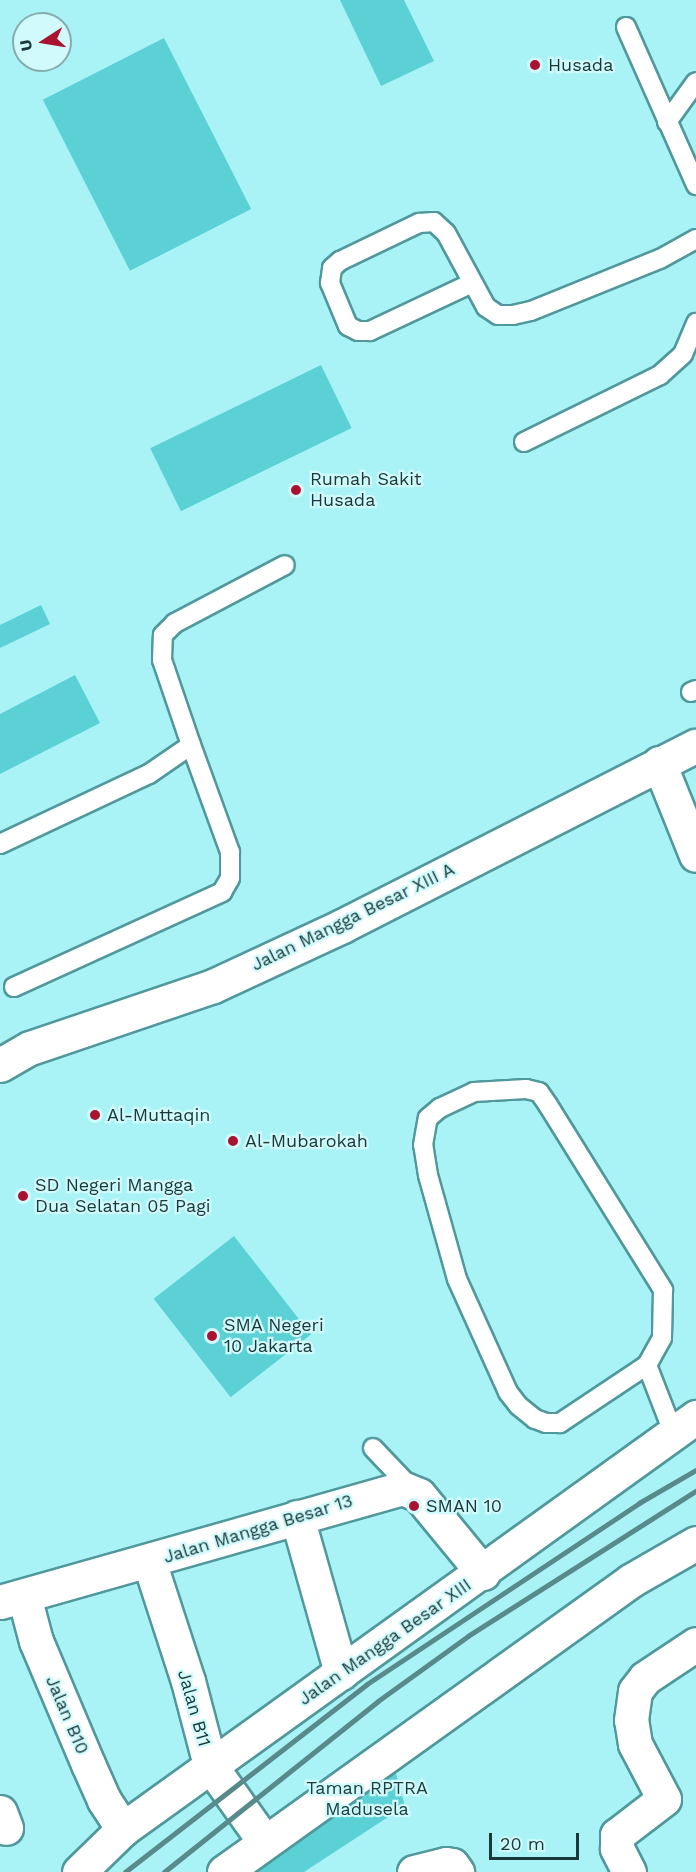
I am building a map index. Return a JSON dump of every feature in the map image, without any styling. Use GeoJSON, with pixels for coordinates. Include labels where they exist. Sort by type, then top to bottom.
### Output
{"type":"FeatureCollection","features":[{"type":"Feature","properties":{"kind":"street","name":"Jalan Mangga Besar XIII A"},"geometry":{"type":"LineString","coordinates":[[0,1065],[30,1048],[213,986],[342,926],[696,746]]}},
{"type":"Feature","properties":{"kind":"street"},"geometry":{"type":"LineString","coordinates":[[659,763],[696,855]]}},
{"type":"Feature","properties":{"kind":"street","name":"Jalan Mangga Besar XIII"},"geometry":{"type":"LineString","coordinates":[[79,1872],[123,1829],[483,1573],[685,1425]]}},
{"type":"Feature","properties":{"kind":"street","name":"Jalan Mangga Besar 13"},"geometry":{"type":"LineString","coordinates":[[12,1599],[385,1491],[402,1488],[413,1491]]}},
{"type":"Feature","properties":{"kind":"street"},"geometry":{"type":"LineString","coordinates":[[413,1491],[483,1573]]}},
{"type":"Feature","properties":{"kind":"street"},"geometry":{"type":"LineString","coordinates":[[297,1517],[341,1673]]}},
{"type":"Feature","properties":{"kind":"street"},"geometry":{"type":"LineString","coordinates":[[224,1872],[264,1841],[630,1581],[696,1543]]}},
{"type":"Feature","properties":{"kind":"street","name":"Jalan B11"},"geometry":{"type":"LineString","coordinates":[[149,1561],[199,1718],[210,1765],[264,1841]]}},
{"type":"Feature","properties":{"kind":"street","name":"Jalan B10"},"geometry":{"type":"LineString","coordinates":[[12,1599],[36,1641],[105,1800],[123,1829]]}},
{"type":"Feature","properties":{"kind":"street"},"geometry":{"type":"LineString","coordinates":[[629,1872],[617,1848],[616,1835],[664,1799],[635,1744],[631,1720],[635,1691],[645,1677],[696,1644]]}},
{"type":"Feature","properties":{"kind":"street"},"geometry":{"type":"LineString","coordinates":[[414,1872],[446,1864],[452,1865],[457,1872]]}},
{"type":"Feature","properties":{"kind":"lane"},"geometry":{"type":"LineString","coordinates":[[626,27],[696,185]]}},
{"type":"Feature","properties":{"kind":"lane"},"geometry":{"type":"LineString","coordinates":[[667,122],[696,82]]}},
{"type":"Feature","properties":{"kind":"lane"},"geometry":{"type":"LineString","coordinates":[[472,283],[370,331],[358,331],[348,326],[330,283],[332,268],[340,261],[426,221],[440,226],[446,233],[486,307],[498,315],[513,315],[531,311],[660,259],[696,239]]}},
{"type":"Feature","properties":{"kind":"lane"},"geometry":{"type":"LineString","coordinates":[[524,442],[660,375],[683,354],[696,323]]}},
{"type":"Feature","properties":{"kind":"lane"},"geometry":{"type":"LineString","coordinates":[[14,987],[222,892],[230,878],[230,852],[162,660],[163,635],[175,623],[285,565]]}},
{"type":"Feature","properties":{"kind":"lane"},"geometry":{"type":"LineString","coordinates":[[0,844],[149,774],[191,745]]}},
{"type":"Feature","properties":{"kind":"lane"},"geometry":{"type":"LineString","coordinates":[[526,1089],[539,1092],[663,1290],[662,1338],[647,1365],[560,1423],[546,1423],[535,1419],[518,1405],[508,1392],[457,1279],[428,1175],[423,1145],[428,1118],[440,1108],[474,1092],[526,1089]]}},
{"type":"Feature","properties":{"kind":"lane"},"geometry":{"type":"LineString","coordinates":[[647,1365],[685,1425]]}},
{"type":"Feature","properties":{"kind":"lane"},"geometry":{"type":"LineString","coordinates":[[373,1448],[413,1491]]}},
{"type":"Feature","properties":{"kind":"green space"},"geometry":{"type":"Polygon","coordinates":[[[340,0],[404,0],[434,61],[381,86],[340,0]]]}},
{"type":"Feature","properties":{"kind":"green space"},"geometry":{"type":"Polygon","coordinates":[[[164,38],[251,209],[130,271],[43,100],[164,38]]]}},
{"type":"Feature","properties":{"kind":"green space"},"geometry":{"type":"Polygon","coordinates":[[[321,365],[352,428],[181,511],[150,448],[321,365]]]}},
{"type":"Feature","properties":{"kind":"green space"},"geometry":{"type":"Polygon","coordinates":[[[41,605],[50,624],[0,648],[0,625],[41,605]]]}},
{"type":"Feature","properties":{"kind":"green space"},"geometry":{"type":"Polygon","coordinates":[[[75,675],[100,723],[0,774],[0,714],[75,675]]]}},
{"type":"Feature","properties":{"kind":"green space"},"geometry":{"type":"Polygon","coordinates":[[[234,1236],[311,1335],[231,1397],[154,1299],[234,1236]]]}},
{"type":"Feature","properties":{"kind":"green space","name":"Taman RPTRA Madusela"},"geometry":{"type":"Polygon","coordinates":[[[390,1752],[405,1806],[304,1872],[215,1872],[390,1752]]]}},
{"type":"Feature","properties":{"kind":"railway"},"geometry":{"type":"LineString","coordinates":[[125,1872],[367,1684],[639,1503],[696,1470]]}},
{"type":"Feature","properties":{"kind":"railway"},"geometry":{"type":"LineString","coordinates":[[164,1872],[378,1701],[468,1636],[696,1491]]}},
{"type":"Feature","properties":{"kind":"place","name":"Husada"},"geometry":{"type":"Point","coordinates":[535,65]}},
{"type":"Feature","properties":{"kind":"place","name":"Rumah Sakit Husada"},"geometry":{"type":"Point","coordinates":[296,490]}},
{"type":"Feature","properties":{"kind":"place","name":"Al-Muttaqin"},"geometry":{"type":"Point","coordinates":[95,1115]}},
{"type":"Feature","properties":{"kind":"place","name":"Al-Mubarokah"},"geometry":{"type":"Point","coordinates":[233,1141]}},
{"type":"Feature","properties":{"kind":"place","name":"SD Negeri Mangga Dua Selatan 05 Pagi"},"geometry":{"type":"Point","coordinates":[23,1196]}},
{"type":"Feature","properties":{"kind":"place","name":"SMA Negeri 10 Jakarta"},"geometry":{"type":"Point","coordinates":[212,1336]}},
{"type":"Feature","properties":{"kind":"place","name":"SMAN 10"},"geometry":{"type":"Point","coordinates":[414,1506]}}]}
